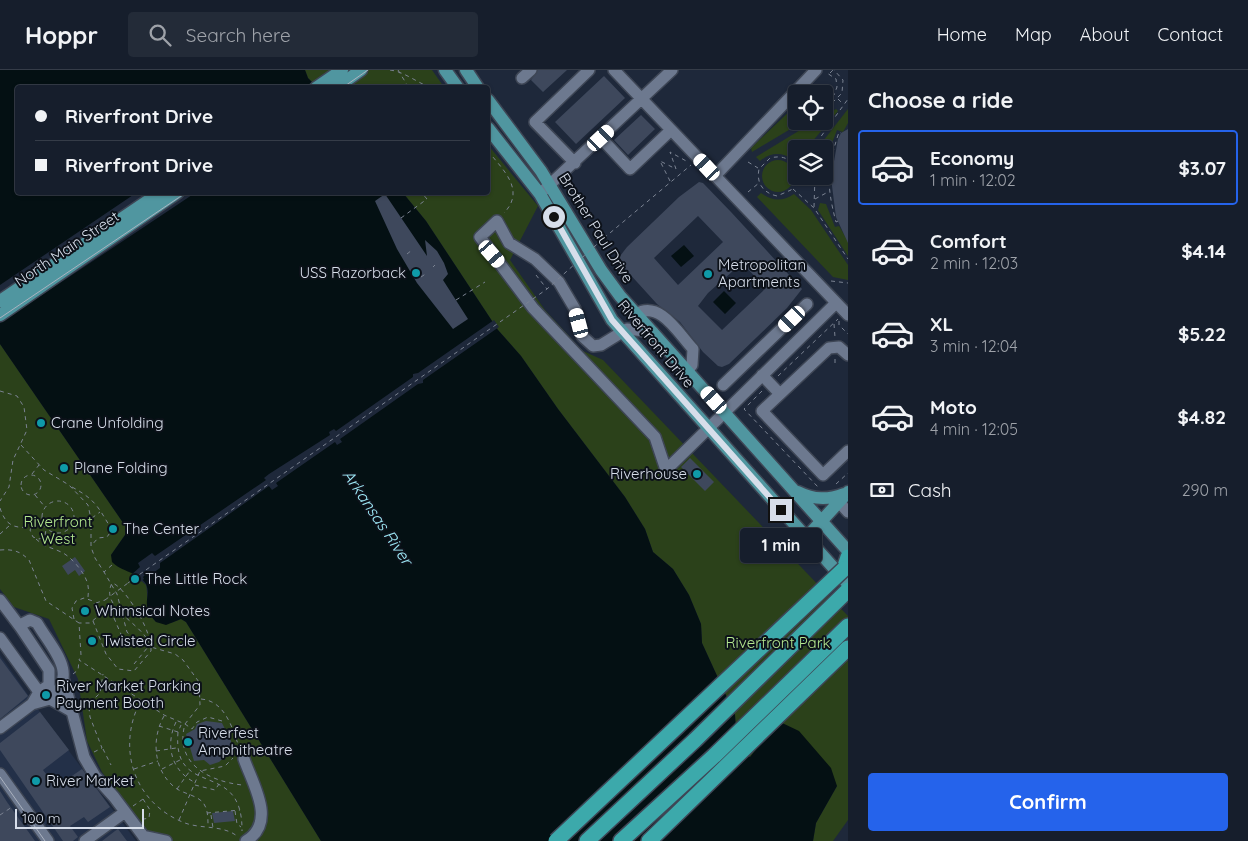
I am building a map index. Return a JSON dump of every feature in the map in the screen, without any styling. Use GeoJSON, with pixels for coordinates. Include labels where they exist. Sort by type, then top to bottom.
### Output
{"type":"FeatureCollection","features":[{"type":"Feature","properties":{"kind":"highway"},"geometry":{"type":"LineString","coordinates":[[556,841],[847,569]]}},
{"type":"Feature","properties":{"kind":"highway"},"geometry":{"type":"LineString","coordinates":[[587,841],[695,740],[848,590]]}},
{"type":"Feature","properties":{"kind":"highway"},"geometry":{"type":"LineString","coordinates":[[621,841],[714,756],[848,626]]}},
{"type":"Feature","properties":{"kind":"highway"},"geometry":{"type":"LineString","coordinates":[[649,841],[844,652]]}},
{"type":"Feature","properties":{"kind":"main road"},"geometry":{"type":"LineString","coordinates":[[320,85],[342,70]]}},
{"type":"Feature","properties":{"kind":"main road"},"geometry":{"type":"LineString","coordinates":[[340,85],[361,70]]}},
{"type":"Feature","properties":{"kind":"main road"},"geometry":{"type":"LineString","coordinates":[[445,70],[456,85]]}},
{"type":"Feature","properties":{"kind":"main road"},"geometry":{"type":"LineString","coordinates":[[466,70],[476,85]]}},
{"type":"Feature","properties":{"kind":"main road","name":"Brother Paul Drive"},"geometry":{"type":"LineString","coordinates":[[490,103],[550,184],[610,284],[724,411]]}},
{"type":"Feature","properties":{"kind":"main road","name":"Riverfront Drive"},"geometry":{"type":"LineString","coordinates":[[490,131],[540,194],[600,301],[621,331],[806,538],[847,569]]}},
{"type":"Feature","properties":{"kind":"main road","name":"North Main Street"},"geometry":{"type":"LineString","coordinates":[[0,301],[157,195]]}},
{"type":"Feature","properties":{"kind":"main road","name":"North Main Street"},"geometry":{"type":"LineString","coordinates":[[0,315],[174,195]]}},
{"type":"Feature","properties":{"kind":"main road"},"geometry":{"type":"LineString","coordinates":[[724,411],[848,552]]}},
{"type":"Feature","properties":{"kind":"main road"},"geometry":{"type":"LineString","coordinates":[[794,490],[813,498],[825,499],[844,496]]}},
{"type":"Feature","properties":{"kind":"main road"},"geometry":{"type":"LineString","coordinates":[[806,538],[844,496]]}},
{"type":"Feature","properties":{"kind":"street"},"geometry":{"type":"LineString","coordinates":[[575,163],[536,122],[589,70]]}},
{"type":"Feature","properties":{"kind":"street"},"geometry":{"type":"LineString","coordinates":[[614,70],[848,315]]}},
{"type":"Feature","properties":{"kind":"street"},"geometry":{"type":"LineString","coordinates":[[540,194],[672,70]]}},
{"type":"Feature","properties":{"kind":"street"},"geometry":{"type":"LineString","coordinates":[[715,176],[813,71]]}},
{"type":"Feature","properties":{"kind":"street"},"geometry":{"type":"LineString","coordinates":[[601,138],[630,169],[672,130]]}},
{"type":"Feature","properties":{"kind":"street"},"geometry":{"type":"LineString","coordinates":[[653,332],[630,328],[621,331],[601,345],[593,346],[586,342],[582,336],[575,309],[559,282],[535,259],[509,243],[497,220],[480,237],[541,318],[655,437],[666,470],[724,411],[766,380],[771,367],[836,303]]}},
{"type":"Feature","properties":{"kind":"street"},"geometry":{"type":"LineString","coordinates":[[723,385],[806,304]]}},
{"type":"Feature","properties":{"kind":"street"},"geometry":{"type":"LineString","coordinates":[[636,314],[643,310],[651,309],[660,313],[693,348],[692,365],[688,370]]}},
{"type":"Feature","properties":{"kind":"street"},"geometry":{"type":"LineString","coordinates":[[792,319],[805,333]]}},
{"type":"Feature","properties":{"kind":"street"},"geometry":{"type":"LineString","coordinates":[[848,354],[839,347],[829,348],[762,411],[823,475],[848,451]]}},
{"type":"Feature","properties":{"kind":"street"},"geometry":{"type":"LineString","coordinates":[[757,352],[771,367]]}},
{"type":"Feature","properties":{"kind":"street"},"geometry":{"type":"LineString","coordinates":[[766,380],[780,394]]}},
{"type":"Feature","properties":{"kind":"street"},"geometry":{"type":"LineString","coordinates":[[844,496],[848,512]]}},
{"type":"Feature","properties":{"kind":"street"},"geometry":{"type":"LineString","coordinates":[[0,600],[48,670],[49,685],[39,692],[32,704]]}},
{"type":"Feature","properties":{"kind":"street"},"geometry":{"type":"LineString","coordinates":[[21,628],[22,624],[30,620],[37,623],[64,670],[64,680],[76,734],[84,757],[95,776],[145,839],[166,841]]}},
{"type":"Feature","properties":{"kind":"street"},"geometry":{"type":"LineString","coordinates":[[0,638],[39,692]]}},
{"type":"Feature","properties":{"kind":"street"},"geometry":{"type":"LineString","coordinates":[[0,728],[32,704],[50,699],[59,692],[64,680]]}},
{"type":"Feature","properties":{"kind":"street"},"geometry":{"type":"LineString","coordinates":[[50,699],[71,711]]}},
{"type":"Feature","properties":{"kind":"street"},"geometry":{"type":"LineString","coordinates":[[238,758],[253,783],[260,802],[262,816],[254,836],[242,840]]}},
{"type":"Feature","properties":{"kind":"street"},"geometry":{"type":"LineString","coordinates":[[0,774],[48,841]]}},
{"type":"Feature","properties":{"kind":"street"},"geometry":{"type":"LineString","coordinates":[[85,841],[125,812]]}},
{"type":"Feature","properties":{"kind":"path"},"geometry":{"type":"LineString","coordinates":[[390,70],[399,71],[422,85]]}},
{"type":"Feature","properties":{"kind":"path"},"geometry":{"type":"LineString","coordinates":[[830,74],[834,70],[842,80],[842,93],[833,102]]}},
{"type":"Feature","properties":{"kind":"path"},"geometry":{"type":"LineString","coordinates":[[399,71],[407,85]]}},
{"type":"Feature","properties":{"kind":"path"},"geometry":{"type":"LineString","coordinates":[[833,94],[837,83]]}},
{"type":"Feature","properties":{"kind":"path"},"geometry":{"type":"LineString","coordinates":[[838,98],[842,102]]}},
{"type":"Feature","properties":{"kind":"path"},"geometry":{"type":"LineString","coordinates":[[819,140],[848,99]]}},
{"type":"Feature","properties":{"kind":"path"},"geometry":{"type":"LineString","coordinates":[[833,149],[839,132],[841,133]]}},
{"type":"Feature","properties":{"kind":"path"},"geometry":{"type":"LineString","coordinates":[[670,181],[660,161],[676,169],[670,152],[688,162]]}},
{"type":"Feature","properties":{"kind":"path"},"geometry":{"type":"LineString","coordinates":[[490,154],[508,176],[515,196],[510,207],[497,220]]}},
{"type":"Feature","properties":{"kind":"path"},"geometry":{"type":"LineString","coordinates":[[788,160],[778,156],[763,162],[759,168],[759,183],[763,190],[778,196],[785,194],[794,185]]}},
{"type":"Feature","properties":{"kind":"path"},"geometry":{"type":"LineString","coordinates":[[748,162],[759,168]]}},
{"type":"Feature","properties":{"kind":"path"},"geometry":{"type":"LineString","coordinates":[[96,604],[547,289],[670,181],[691,165]]}},
{"type":"Feature","properties":{"kind":"path"},"geometry":{"type":"LineString","coordinates":[[748,192],[759,183]]}},
{"type":"Feature","properties":{"kind":"path"},"geometry":{"type":"LineString","coordinates":[[814,208],[815,185]]}},
{"type":"Feature","properties":{"kind":"path"},"geometry":{"type":"LineString","coordinates":[[828,185],[828,192],[836,222],[838,221]]}},
{"type":"Feature","properties":{"kind":"path"},"geometry":{"type":"LineString","coordinates":[[793,188],[814,208],[848,259]]}},
{"type":"Feature","properties":{"kind":"path"},"geometry":{"type":"LineString","coordinates":[[814,200],[828,192]]}},
{"type":"Feature","properties":{"kind":"path"},"geometry":{"type":"LineString","coordinates":[[401,218],[426,199],[423,195]]}},
{"type":"Feature","properties":{"kind":"path"},"geometry":{"type":"LineString","coordinates":[[407,254],[412,250]]}},
{"type":"Feature","properties":{"kind":"path"},"geometry":{"type":"LineString","coordinates":[[421,277],[427,272]]}},
{"type":"Feature","properties":{"kind":"path"},"geometry":{"type":"LineString","coordinates":[[535,274],[547,289]]}},
{"type":"Feature","properties":{"kind":"path"},"geometry":{"type":"LineString","coordinates":[[832,281],[848,283]]}},
{"type":"Feature","properties":{"kind":"path"},"geometry":{"type":"LineString","coordinates":[[456,300],[485,282]]}},
{"type":"Feature","properties":{"kind":"path"},"geometry":{"type":"LineString","coordinates":[[822,491],[744,409],[766,380],[839,318],[839,325],[848,334]]}},
{"type":"Feature","properties":{"kind":"path"},"geometry":{"type":"LineString","coordinates":[[0,391],[18,396],[24,406],[27,430],[13,460],[12,480],[0,501]]}},
{"type":"Feature","properties":{"kind":"path"},"geometry":{"type":"LineString","coordinates":[[21,445],[40,465],[69,485],[90,496],[112,530],[107,537],[98,538],[91,546]]}},
{"type":"Feature","properties":{"kind":"path"},"geometry":{"type":"LineString","coordinates":[[32,475],[38,478],[41,484],[39,490],[34,494],[26,494],[20,485],[25,477],[32,475],[40,465]]}},
{"type":"Feature","properties":{"kind":"path"},"geometry":{"type":"LineString","coordinates":[[833,488],[848,473]]}},
{"type":"Feature","properties":{"kind":"path"},"geometry":{"type":"LineString","coordinates":[[69,485],[88,505],[91,519],[91,546],[95,558],[112,583],[120,602],[123,623],[130,636],[150,647],[175,654],[183,660],[199,682],[201,699],[197,712],[185,724],[183,733],[186,753],[190,763],[200,771],[230,783],[253,783]]}},
{"type":"Feature","properties":{"kind":"path"},"geometry":{"type":"LineString","coordinates":[[34,494],[46,508]]}},
{"type":"Feature","properties":{"kind":"path"},"geometry":{"type":"LineString","coordinates":[[45,526],[42,517],[46,508],[54,502],[64,502],[71,509],[74,518],[71,527],[63,532],[53,532],[45,526],[43,524],[35,523],[31,527],[31,535],[50,549],[58,550],[70,558],[85,577],[88,586],[88,598]]}},
{"type":"Feature","properties":{"kind":"path"},"geometry":{"type":"LineString","coordinates":[[0,508],[5,520],[10,525],[31,527]]}},
{"type":"Feature","properties":{"kind":"path"},"geometry":{"type":"LineString","coordinates":[[91,519],[101,512]]}},
{"type":"Feature","properties":{"kind":"path"},"geometry":{"type":"LineString","coordinates":[[36,539],[45,536],[46,529],[43,524]]}},
{"type":"Feature","properties":{"kind":"path"},"geometry":{"type":"LineString","coordinates":[[0,534],[10,525]]}},
{"type":"Feature","properties":{"kind":"path"},"geometry":{"type":"LineString","coordinates":[[0,550],[14,549],[24,555],[31,565],[46,600],[79,623],[86,624],[93,621],[98,611],[96,604],[88,598],[80,599],[74,604],[72,612],[75,619]]}},
{"type":"Feature","properties":{"kind":"path"},"geometry":{"type":"LineString","coordinates":[[104,572],[112,565]]}},
{"type":"Feature","properties":{"kind":"path"},"geometry":{"type":"LineString","coordinates":[[112,583],[110,596],[122,616],[144,632],[149,640]]}},
{"type":"Feature","properties":{"kind":"path"},"geometry":{"type":"LineString","coordinates":[[93,621],[106,654],[118,669],[134,671],[146,658],[150,647],[149,634],[142,617],[133,608],[124,591],[117,584],[112,583]]}},
{"type":"Feature","properties":{"kind":"path"},"geometry":{"type":"LineString","coordinates":[[114,618],[123,639],[129,639],[130,636]]}},
{"type":"Feature","properties":{"kind":"path"},"geometry":{"type":"LineString","coordinates":[[79,623],[81,655],[79,660],[164,715],[192,729],[204,718],[213,717],[222,721]]}},
{"type":"Feature","properties":{"kind":"path"},"geometry":{"type":"LineString","coordinates":[[134,664],[150,647]]}},
{"type":"Feature","properties":{"kind":"path"},"geometry":{"type":"LineString","coordinates":[[103,674],[100,693],[93,700],[90,708],[90,717],[111,765]]}},
{"type":"Feature","properties":{"kind":"path"},"geometry":{"type":"LineString","coordinates":[[200,771],[225,766],[238,758],[224,712],[210,700],[201,699]]}},
{"type":"Feature","properties":{"kind":"path"},"geometry":{"type":"LineString","coordinates":[[141,700],[130,728],[130,754],[133,769],[147,796],[157,807],[178,820],[233,833],[242,840]]}},
{"type":"Feature","properties":{"kind":"path"},"geometry":{"type":"LineString","coordinates":[[164,715],[158,726],[156,751],[158,761],[167,778],[177,788],[202,801],[207,813],[208,828]]}},
{"type":"Feature","properties":{"kind":"path"},"geometry":{"type":"LineString","coordinates":[[176,721],[172,730],[170,749],[174,763],[185,777],[194,784],[210,791],[220,784]]}},
{"type":"Feature","properties":{"kind":"path"},"geometry":{"type":"LineString","coordinates":[[181,724],[178,732],[177,748],[181,760],[190,772],[220,784],[232,792],[241,810],[242,840]]}},
{"type":"Feature","properties":{"kind":"path"},"geometry":{"type":"LineString","coordinates":[[158,726],[178,732]]}},
{"type":"Feature","properties":{"kind":"path"},"geometry":{"type":"LineString","coordinates":[[84,757],[102,748]]}},
{"type":"Feature","properties":{"kind":"path"},"geometry":{"type":"LineString","coordinates":[[156,751],[177,748]]}},
{"type":"Feature","properties":{"kind":"path"},"geometry":{"type":"LineString","coordinates":[[162,769],[181,760]]}},
{"type":"Feature","properties":{"kind":"path"},"geometry":{"type":"LineString","coordinates":[[133,769],[158,761]]}},
{"type":"Feature","properties":{"kind":"path"},"geometry":{"type":"LineString","coordinates":[[178,820],[200,771]]}},
{"type":"Feature","properties":{"kind":"path"},"geometry":{"type":"LineString","coordinates":[[177,788],[190,772]]}},
{"type":"Feature","properties":{"kind":"path"},"geometry":{"type":"LineString","coordinates":[[143,799],[150,810],[148,819],[139,819],[125,812],[147,796]]}},
{"type":"Feature","properties":{"kind":"path"},"geometry":{"type":"LineString","coordinates":[[0,815],[14,806]]}},
{"type":"Feature","properties":{"kind":"path"},"geometry":{"type":"LineString","coordinates":[[207,813],[241,810]]}},
{"type":"Feature","properties":{"kind":"path"},"geometry":{"type":"LineString","coordinates":[[235,811],[237,824],[242,828]]}},
{"type":"Feature","properties":{"kind":"path"},"geometry":{"type":"LineString","coordinates":[[211,815],[213,829]]}},
{"type":"Feature","properties":{"kind":"shaded area"},"geometry":{"type":"Polygon","coordinates":[[[0,655],[40,712],[136,841],[0,841],[0,655]]]}},
{"type":"Feature","properties":{"kind":"green space"},"geometry":{"type":"Polygon","coordinates":[[[305,70],[432,70],[443,85],[315,85],[308,78],[305,70]]]}},
{"type":"Feature","properties":{"kind":"green space"},"geometry":{"type":"Polygon","coordinates":[[[836,109],[838,111],[833,117],[833,111],[836,109]]]}},
{"type":"Feature","properties":{"kind":"green space"},"geometry":{"type":"Polygon","coordinates":[[[848,109],[848,123],[843,132],[837,130],[833,140],[824,140],[848,109]]]}},
{"type":"Feature","properties":{"kind":"green space"},"geometry":{"type":"Polygon","coordinates":[[[788,113],[789,130],[752,152],[751,148],[788,113]]]}},
{"type":"Feature","properties":{"kind":"green space"},"geometry":{"type":"Polygon","coordinates":[[[800,130],[822,130],[814,140],[788,140],[788,157],[777,154],[768,156],[760,161],[756,157],[800,130]]]}},
{"type":"Feature","properties":{"kind":"green space","name":"Riverfront Park"},"geometry":{"type":"Polygon","coordinates":[[[490,147],[538,206],[510,260],[545,310],[583,351],[603,360],[848,616],[848,820],[833,841],[813,841],[816,823],[837,786],[745,755],[737,745],[735,715],[702,643],[701,624],[689,595],[673,569],[653,552],[645,529],[625,497],[558,409],[521,356],[498,330],[426,221],[405,195],[490,195],[490,147]]]}},
{"type":"Feature","properties":{"kind":"green space"},"geometry":{"type":"Polygon","coordinates":[[[772,161],[784,161],[788,164],[788,185],[791,185],[784,191],[772,191],[763,182],[763,170],[772,161]]]}},
{"type":"Feature","properties":{"kind":"green space"},"geometry":{"type":"Polygon","coordinates":[[[761,193],[777,200],[794,194],[811,210],[848,265],[848,280],[833,277],[757,197],[761,193]]]}},
{"type":"Feature","properties":{"kind":"green space"},"geometry":{"type":"Polygon","coordinates":[[[820,203],[826,204],[835,227],[839,226],[848,241],[848,256],[818,210],[820,203]]]}},
{"type":"Feature","properties":{"kind":"green space","name":"Riverfront West"},"geometry":{"type":"Polygon","coordinates":[[[0,344],[126,527],[125,535],[111,555],[146,585],[148,609],[156,622],[171,623],[181,619],[186,622],[321,841],[152,841],[102,772],[87,741],[78,679],[49,619],[14,607],[0,589],[0,344]]]}},
{"type":"Feature","properties":{"kind":"water","name":"Arkansas River"},"geometry":{"type":"Polygon","coordinates":[[[0,70],[305,70],[308,78],[315,85],[15,85],[15,195],[405,195],[426,221],[498,330],[521,356],[558,409],[625,497],[645,529],[653,552],[673,569],[689,595],[701,624],[702,643],[735,715],[737,745],[745,755],[750,757],[778,721],[799,731],[831,768],[837,786],[816,823],[813,841],[321,841],[186,622],[181,619],[166,625],[156,622],[148,610],[146,584],[139,577],[112,562],[111,555],[125,535],[126,527],[0,344],[0,70]]]}},
{"type":"Feature","properties":{"kind":"water"},"geometry":{"type":"Polygon","coordinates":[[[684,245],[694,256],[681,267],[671,256],[684,245]]]}},
{"type":"Feature","properties":{"kind":"water"},"geometry":{"type":"Polygon","coordinates":[[[724,291],[736,303],[725,314],[713,302],[724,291]]]}},
{"type":"Feature","properties":{"kind":"pier"},"geometry":{"type":"Polygon","coordinates":[[[133,195],[192,195],[0,323],[0,285],[133,195]]]}},
{"type":"Feature","properties":{"kind":"pier"},"geometry":{"type":"Polygon","coordinates":[[[494,320],[499,327],[423,380],[423,383],[418,384],[340,439],[342,442],[337,445],[335,442],[276,483],[278,486],[272,490],[269,486],[160,563],[160,568],[153,573],[151,571],[148,572],[140,582],[130,576],[140,567],[138,563],[152,553],[155,556],[266,480],[264,478],[269,474],[330,435],[329,432],[334,429],[336,431],[413,377],[413,374],[418,373],[494,320]]]}},
{"type":"Feature","properties":{"kind":"building"},"geometry":{"type":"Polygon","coordinates":[[[538,70],[567,70],[543,92],[531,80],[538,70]]]}},
{"type":"Feature","properties":{"kind":"building"},"geometry":{"type":"Polygon","coordinates":[[[604,76],[625,98],[576,144],[555,122],[604,76]]]}},
{"type":"Feature","properties":{"kind":"building"},"geometry":{"type":"Polygon","coordinates":[[[641,115],[655,129],[628,155],[614,140],[641,115]]]}},
{"type":"Feature","properties":{"kind":"building"},"geometry":{"type":"Polygon","coordinates":[[[848,129],[848,243],[836,217],[832,185],[833,167],[838,139],[841,133],[848,129]]]}},
{"type":"Feature","properties":{"kind":"building","name":"Metropolitan Apartments"},"geometry":{"type":"Polygon","coordinates":[[[699,182],[703,183],[802,289],[787,308],[729,364],[722,367],[718,366],[703,352],[680,322],[657,304],[617,260],[627,247],[679,197],[699,182]],[[698,216],[654,258],[678,285],[723,242],[698,216]],[[742,263],[708,293],[698,306],[722,330],[766,288],[742,263]]]}},
{"type":"Feature","properties":{"kind":"building"},"geometry":{"type":"Polygon","coordinates":[[[386,195],[427,256],[425,240],[437,251],[448,274],[443,280],[468,319],[453,329],[417,283],[397,249],[375,201],[386,195]]]}},
{"type":"Feature","properties":{"kind":"building","name":"Riverhouse"},"geometry":{"type":"Polygon","coordinates":[[[690,458],[714,482],[705,491],[681,467],[690,458]]]}},
{"type":"Feature","properties":{"kind":"building"},"geometry":{"type":"Polygon","coordinates":[[[75,557],[85,571],[79,576],[75,570],[68,575],[62,566],[75,557]]]}},
{"type":"Feature","properties":{"kind":"building"},"geometry":{"type":"Polygon","coordinates":[[[0,658],[28,696],[0,719],[0,658]]]}},
{"type":"Feature","properties":{"kind":"building"},"geometry":{"type":"Polygon","coordinates":[[[40,712],[69,750],[43,770],[56,787],[82,769],[110,807],[88,822],[84,817],[70,826],[78,837],[73,841],[63,841],[0,750],[0,743],[40,712]]]}},
{"type":"Feature","properties":{"kind":"building"},"geometry":{"type":"Polygon","coordinates":[[[206,721],[222,723],[231,741],[231,751],[219,762],[210,765],[204,760],[194,761],[186,734],[195,729],[197,724],[206,721]]]}},
{"type":"Feature","properties":{"kind":"building"},"geometry":{"type":"Polygon","coordinates":[[[0,791],[7,802],[35,841],[0,841],[0,791]]]}},
{"type":"Feature","properties":{"kind":"building"},"geometry":{"type":"Polygon","coordinates":[[[233,811],[235,821],[214,823],[212,813],[233,811]]]}},
{"type":"Feature","properties":{"kind":"building"},"geometry":{"type":"Polygon","coordinates":[[[118,829],[127,841],[102,841],[115,831],[118,829]]]}},
{"type":"Feature","properties":{"kind":"tram line"},"geometry":{"type":"LineString","coordinates":[[346,85],[368,70]]}},
{"type":"Feature","properties":{"kind":"tram line"},"geometry":{"type":"LineString","coordinates":[[0,318],[183,195]]}},
{"type":"Feature","properties":{"kind":"tram line"},"geometry":{"type":"LineString","coordinates":[[0,777],[45,841]]}},
{"type":"Feature","properties":{"kind":"place","name":"USS Razorback"},"geometry":{"type":"Point","coordinates":[416,273]}},
{"type":"Feature","properties":{"kind":"place","name":"Metropolitan Apartments"},"geometry":{"type":"Point","coordinates":[708,274]}},
{"type":"Feature","properties":{"kind":"place","name":"Crane Unfolding"},"geometry":{"type":"Point","coordinates":[41,423]}},
{"type":"Feature","properties":{"kind":"place","name":"Plane Folding"},"geometry":{"type":"Point","coordinates":[64,468]}},
{"type":"Feature","properties":{"kind":"place","name":"Riverhouse"},"geometry":{"type":"Point","coordinates":[697,474]}},
{"type":"Feature","properties":{"kind":"place","name":"The Center"},"geometry":{"type":"Point","coordinates":[113,529]}},
{"type":"Feature","properties":{"kind":"place","name":"The Little Rock"},"geometry":{"type":"Point","coordinates":[135,579]}},
{"type":"Feature","properties":{"kind":"place","name":"Whimsical Notes"},"geometry":{"type":"Point","coordinates":[85,611]}},
{"type":"Feature","properties":{"kind":"place","name":"Twisted Circle"},"geometry":{"type":"Point","coordinates":[92,641]}},
{"type":"Feature","properties":{"kind":"place","name":"River Market Parking Payment Booth"},"geometry":{"type":"Point","coordinates":[46,695]}},
{"type":"Feature","properties":{"kind":"place","name":"Riverfest Amphitheatre"},"geometry":{"type":"Point","coordinates":[188,742]}},
{"type":"Feature","properties":{"kind":"place","name":"River Market"},"geometry":{"type":"Point","coordinates":[36,781]}},
{"type":"Feature","properties":{"kind":"route"},"geometry":{"type":"LineString","coordinates":[[554,217],[577,261],[612,320],[781,510]]}}]}
